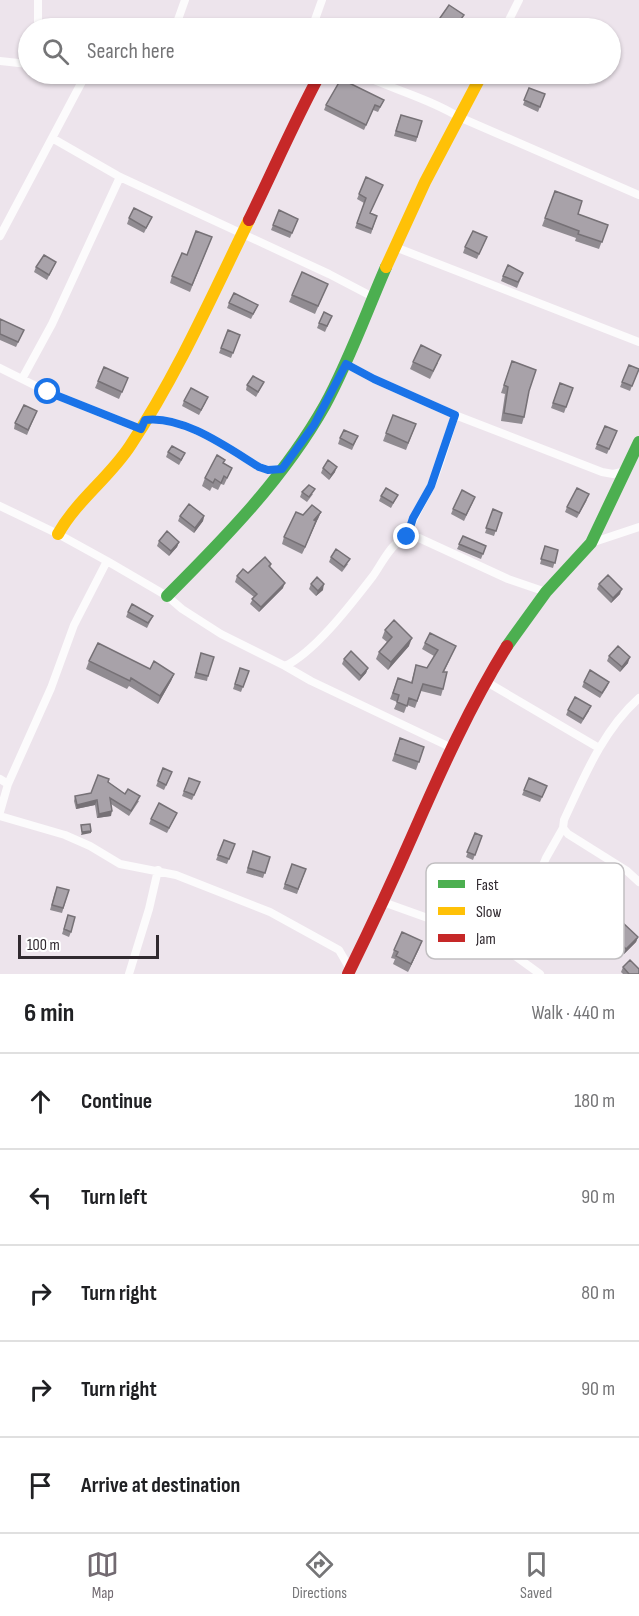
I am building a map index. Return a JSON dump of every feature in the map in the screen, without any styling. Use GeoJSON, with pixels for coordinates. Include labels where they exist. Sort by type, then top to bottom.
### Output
{"type":"FeatureCollection","features":[{"type":"Feature","properties":{"kind":"street"},"geometry":{"type":"LineString","coordinates":[[38,0],[38,18]]}},
{"type":"Feature","properties":{"kind":"street"},"geometry":{"type":"LineString","coordinates":[[179,18],[185,0]]}},
{"type":"Feature","properties":{"kind":"street"},"geometry":{"type":"LineString","coordinates":[[316,18],[322,0]]}},
{"type":"Feature","properties":{"kind":"street"},"geometry":{"type":"LineString","coordinates":[[510,18],[519,0]]}},
{"type":"Feature","properties":{"kind":"street"},"geometry":{"type":"LineString","coordinates":[[0,60],[18,63]]}},
{"type":"Feature","properties":{"kind":"street"},"geometry":{"type":"LineString","coordinates":[[0,236],[81,84]]}},
{"type":"Feature","properties":{"kind":"street"},"geometry":{"type":"LineString","coordinates":[[58,534],[69,515],[114,468],[129,448],[171,380],[278,162],[293,124],[315,84]]}},
{"type":"Feature","properties":{"kind":"street"},"geometry":{"type":"LineString","coordinates":[[380,84],[445,108],[459,117],[639,195]]}},
{"type":"Feature","properties":{"kind":"street"},"geometry":{"type":"LineString","coordinates":[[167,596],[224,538],[282,469],[314,425],[346,364],[395,247],[442,147],[477,84]]}},
{"type":"Feature","properties":{"kind":"street"},"geometry":{"type":"LineString","coordinates":[[52,138],[120,177],[329,273],[374,297]]}},
{"type":"Feature","properties":{"kind":"street"},"geometry":{"type":"LineString","coordinates":[[22,379],[52,324],[120,177]]}},
{"type":"Feature","properties":{"kind":"street"},"geometry":{"type":"LineString","coordinates":[[395,247],[639,342]]}},
{"type":"Feature","properties":{"kind":"street"},"geometry":{"type":"LineString","coordinates":[[346,364],[455,415],[602,472],[613,474],[627,471]]}},
{"type":"Feature","properties":{"kind":"street"},"geometry":{"type":"LineString","coordinates":[[0,368],[92,410],[143,424],[158,418],[170,421],[204,435],[259,467],[268,470],[282,469]]}},
{"type":"Feature","properties":{"kind":"street"},"geometry":{"type":"LineString","coordinates":[[407,537],[413,518],[431,486],[455,415]]}},
{"type":"Feature","properties":{"kind":"street"},"geometry":{"type":"LineString","coordinates":[[349,971],[485,681],[513,636],[546,592],[591,543],[639,442]]}},
{"type":"Feature","properties":{"kind":"street"},"geometry":{"type":"LineString","coordinates":[[0,506],[107,561],[167,596],[182,609],[221,634],[336,693],[452,748]]}},
{"type":"Feature","properties":{"kind":"street"},"geometry":{"type":"LineString","coordinates":[[591,543],[639,527]]}},
{"type":"Feature","properties":{"kind":"street"},"geometry":{"type":"LineString","coordinates":[[285,666],[296,661],[318,640],[372,577],[396,544],[407,537],[419,538],[508,579],[546,592]]}},
{"type":"Feature","properties":{"kind":"street"},"geometry":{"type":"LineString","coordinates":[[107,561],[74,625],[51,688],[4,782],[0,814],[66,835],[120,864],[176,875],[270,912],[339,950],[348,953],[358,952]]}},
{"type":"Feature","properties":{"kind":"street"},"geometry":{"type":"LineString","coordinates":[[485,681],[599,748]]}},
{"type":"Feature","properties":{"kind":"street"},"geometry":{"type":"LineString","coordinates":[[544,863],[563,828],[564,820],[599,748],[612,728],[639,698]]}},
{"type":"Feature","properties":{"kind":"street"},"geometry":{"type":"LineString","coordinates":[[563,828],[568,834],[614,863]]}},
{"type":"Feature","properties":{"kind":"street"},"geometry":{"type":"LineString","coordinates":[[129,974],[149,909],[158,870]]}},
{"type":"Feature","properties":{"kind":"street"},"geometry":{"type":"LineString","coordinates":[[624,870],[639,882]]}},
{"type":"Feature","properties":{"kind":"street"},"geometry":{"type":"LineString","coordinates":[[383,902],[426,917]]}},
{"type":"Feature","properties":{"kind":"street"},"geometry":{"type":"LineString","coordinates":[[339,950],[349,971]]}},
{"type":"Feature","properties":{"kind":"street"},"geometry":{"type":"LineString","coordinates":[[519,959],[540,974]]}},
{"type":"Feature","properties":{"kind":"building"},"geometry":{"type":"Polygon","coordinates":[[[449,5],[464,15],[462,18],[440,18],[449,5]]]}},
{"type":"Feature","properties":{"kind":"building"},"geometry":{"type":"Polygon","coordinates":[[[338,84],[351,84],[384,100],[380,107],[375,105],[366,125],[326,105],[338,84]]]}},
{"type":"Feature","properties":{"kind":"building"},"geometry":{"type":"Polygon","coordinates":[[[529,88],[545,94],[540,107],[524,100],[529,88]]]}},
{"type":"Feature","properties":{"kind":"building"},"geometry":{"type":"Polygon","coordinates":[[[401,115],[422,121],[417,137],[396,131],[401,115]]]}},
{"type":"Feature","properties":{"kind":"building"},"geometry":{"type":"Polygon","coordinates":[[[366,177],[383,185],[370,213],[377,216],[372,229],[357,223],[366,198],[359,194],[366,177]]]}},
{"type":"Feature","properties":{"kind":"building"},"geometry":{"type":"Polygon","coordinates":[[[555,191],[582,201],[578,214],[608,225],[602,242],[578,234],[579,231],[545,218],[555,191]]]}},
{"type":"Feature","properties":{"kind":"building"},"geometry":{"type":"Polygon","coordinates":[[[134,208],[152,217],[146,228],[129,218],[134,208]]]}},
{"type":"Feature","properties":{"kind":"building"},"geometry":{"type":"Polygon","coordinates":[[[279,210],[298,219],[292,233],[273,225],[279,210]]]}},
{"type":"Feature","properties":{"kind":"building"},"geometry":{"type":"Polygon","coordinates":[[[196,231],[212,237],[192,285],[172,276],[182,253],[187,255],[196,231]]]}},
{"type":"Feature","properties":{"kind":"building"},"geometry":{"type":"Polygon","coordinates":[[[473,231],[487,237],[479,254],[465,247],[473,231]]]}},
{"type":"Feature","properties":{"kind":"building"},"geometry":{"type":"Polygon","coordinates":[[[44,255],[56,262],[49,275],[36,267],[44,255]]]}},
{"type":"Feature","properties":{"kind":"building"},"geometry":{"type":"Polygon","coordinates":[[[508,265],[523,273],[518,282],[503,276],[508,265]]]}},
{"type":"Feature","properties":{"kind":"building"},"geometry":{"type":"Polygon","coordinates":[[[302,272],[328,284],[318,306],[292,295],[302,272]]]}},
{"type":"Feature","properties":{"kind":"building"},"geometry":{"type":"Polygon","coordinates":[[[234,293],[258,305],[253,314],[229,303],[234,293]]]}},
{"type":"Feature","properties":{"kind":"building"},"geometry":{"type":"Polygon","coordinates":[[[324,312],[332,316],[327,326],[319,323],[324,312]]]}},
{"type":"Feature","properties":{"kind":"building"},"geometry":{"type":"Polygon","coordinates":[[[0,319],[24,330],[18,342],[0,334],[0,319]]]}},
{"type":"Feature","properties":{"kind":"building"},"geometry":{"type":"Polygon","coordinates":[[[228,330],[240,335],[233,353],[221,348],[228,330]]]}},
{"type":"Feature","properties":{"kind":"building"},"geometry":{"type":"Polygon","coordinates":[[[421,345],[441,355],[433,371],[413,362],[421,345]]]}},
{"type":"Feature","properties":{"kind":"building"},"geometry":{"type":"Polygon","coordinates":[[[512,361],[536,370],[524,417],[504,413],[508,387],[504,385],[512,361]]]}},
{"type":"Feature","properties":{"kind":"building"},"geometry":{"type":"Polygon","coordinates":[[[629,365],[639,369],[632,386],[622,382],[629,365]]]}},
{"type":"Feature","properties":{"kind":"building"},"geometry":{"type":"Polygon","coordinates":[[[104,367],[128,378],[122,392],[98,381],[104,367]]]}},
{"type":"Feature","properties":{"kind":"building"},"geometry":{"type":"Polygon","coordinates":[[[253,376],[264,382],[258,392],[247,385],[253,376]]]}},
{"type":"Feature","properties":{"kind":"building"},"geometry":{"type":"Polygon","coordinates":[[[560,383],[573,388],[566,407],[553,403],[560,383]]]}},
{"type":"Feature","properties":{"kind":"building"},"geometry":{"type":"Polygon","coordinates":[[[191,388],[208,397],[201,410],[184,401],[191,388]]]}},
{"type":"Feature","properties":{"kind":"building"},"geometry":{"type":"Polygon","coordinates":[[[24,405],[37,411],[28,430],[15,423],[24,405]]]}},
{"type":"Feature","properties":{"kind":"building"},"geometry":{"type":"Polygon","coordinates":[[[393,415],[416,424],[408,443],[386,433],[393,415]]]}},
{"type":"Feature","properties":{"kind":"building"},"geometry":{"type":"Polygon","coordinates":[[[605,426],[617,431],[609,449],[597,444],[605,426]]]}},
{"type":"Feature","properties":{"kind":"building"},"geometry":{"type":"Polygon","coordinates":[[[344,430],[358,436],[353,445],[340,438],[344,430]]]}},
{"type":"Feature","properties":{"kind":"building"},"geometry":{"type":"Polygon","coordinates":[[[172,446],[185,453],[181,460],[168,452],[172,446]]]}},
{"type":"Feature","properties":{"kind":"building"},"geometry":{"type":"Polygon","coordinates":[[[217,455],[225,460],[223,463],[232,468],[227,478],[224,476],[221,483],[215,479],[213,483],[205,478],[217,455]]]}},
{"type":"Feature","properties":{"kind":"building"},"geometry":{"type":"Polygon","coordinates":[[[328,460],[337,467],[331,475],[323,468],[328,460]]]}},
{"type":"Feature","properties":{"kind":"building"},"geometry":{"type":"Polygon","coordinates":[[[309,485],[315,489],[309,497],[302,492],[309,485]]]}},
{"type":"Feature","properties":{"kind":"building"},"geometry":{"type":"Polygon","coordinates":[[[386,488],[398,495],[393,503],[381,496],[386,488]]]}},
{"type":"Feature","properties":{"kind":"building"},"geometry":{"type":"Polygon","coordinates":[[[577,488],[589,494],[579,513],[567,507],[577,488]]]}},
{"type":"Feature","properties":{"kind":"building"},"geometry":{"type":"Polygon","coordinates":[[[462,490],[475,497],[466,515],[453,509],[462,490]]]}},
{"type":"Feature","properties":{"kind":"building"},"geometry":{"type":"Polygon","coordinates":[[[189,504],[204,516],[195,528],[180,516],[189,504]]]}},
{"type":"Feature","properties":{"kind":"building"},"geometry":{"type":"Polygon","coordinates":[[[312,505],[321,512],[314,520],[316,521],[305,547],[284,537],[296,512],[303,515],[312,505]]]}},
{"type":"Feature","properties":{"kind":"building"},"geometry":{"type":"Polygon","coordinates":[[[493,509],[502,513],[496,531],[486,528],[493,509]]]}},
{"type":"Feature","properties":{"kind":"building"},"geometry":{"type":"Polygon","coordinates":[[[167,531],[179,542],[171,551],[159,541],[167,531]]]}},
{"type":"Feature","properties":{"kind":"building"},"geometry":{"type":"Polygon","coordinates":[[[463,536],[486,546],[483,554],[459,544],[463,536]]]}},
{"type":"Feature","properties":{"kind":"building"},"geometry":{"type":"Polygon","coordinates":[[[545,546],[558,550],[555,563],[541,559],[545,546]]]}},
{"type":"Feature","properties":{"kind":"building"},"geometry":{"type":"Polygon","coordinates":[[[336,549],[350,559],[344,567],[331,557],[336,549]]]}},
{"type":"Feature","properties":{"kind":"building"},"geometry":{"type":"Polygon","coordinates":[[[265,557],[271,564],[269,566],[285,583],[261,607],[252,599],[257,594],[237,576],[243,569],[248,573],[265,557]]]}},
{"type":"Feature","properties":{"kind":"building"},"geometry":{"type":"Polygon","coordinates":[[[608,575],[622,589],[613,598],[599,584],[608,575]]]}},
{"type":"Feature","properties":{"kind":"building"},"geometry":{"type":"Polygon","coordinates":[[[317,577],[324,584],[318,591],[311,584],[317,577]]]}},
{"type":"Feature","properties":{"kind":"building"},"geometry":{"type":"Polygon","coordinates":[[[132,604],[153,616],[148,623],[128,612],[132,604]]]}},
{"type":"Feature","properties":{"kind":"building"},"geometry":{"type":"Polygon","coordinates":[[[394,620],[412,638],[391,662],[379,652],[392,637],[385,630],[394,620]]]}},
{"type":"Feature","properties":{"kind":"building"},"geometry":{"type":"Polygon","coordinates":[[[430,633],[456,646],[443,672],[447,672],[443,689],[423,684],[417,701],[409,698],[407,706],[397,702],[399,695],[393,693],[398,678],[412,683],[416,665],[427,668],[438,650],[425,643],[430,633]]]}},
{"type":"Feature","properties":{"kind":"building"},"geometry":{"type":"Polygon","coordinates":[[[98,643],[150,669],[154,661],[174,674],[160,696],[131,678],[130,681],[89,661],[98,643]]]}},
{"type":"Feature","properties":{"kind":"building"},"geometry":{"type":"Polygon","coordinates":[[[618,646],[630,657],[622,667],[609,656],[618,646]]]}},
{"type":"Feature","properties":{"kind":"building"},"geometry":{"type":"Polygon","coordinates":[[[351,651],[368,668],[361,676],[344,659],[351,651]]]}},
{"type":"Feature","properties":{"kind":"building"},"geometry":{"type":"Polygon","coordinates":[[[201,653],[214,657],[208,676],[196,673],[201,653]]]}},
{"type":"Feature","properties":{"kind":"building"},"geometry":{"type":"Polygon","coordinates":[[[240,668],[249,671],[243,687],[235,684],[240,668]]]}},
{"type":"Feature","properties":{"kind":"building"},"geometry":{"type":"Polygon","coordinates":[[[590,670],[609,682],[602,693],[584,682],[590,670]]]}},
{"type":"Feature","properties":{"kind":"building"},"geometry":{"type":"Polygon","coordinates":[[[575,697],[591,706],[583,719],[568,710],[575,697]]]}},
{"type":"Feature","properties":{"kind":"building"},"geometry":{"type":"Polygon","coordinates":[[[400,738],[424,747],[419,762],[395,754],[400,738]]]}},
{"type":"Feature","properties":{"kind":"building"},"geometry":{"type":"Polygon","coordinates":[[[163,768],[172,772],[166,785],[158,781],[163,768]]]}},
{"type":"Feature","properties":{"kind":"building"},"geometry":{"type":"Polygon","coordinates":[[[98,775],[109,779],[108,782],[125,794],[128,789],[140,796],[131,811],[110,798],[112,811],[99,814],[97,800],[77,805],[75,796],[91,793],[98,775]]]}},
{"type":"Feature","properties":{"kind":"building"},"geometry":{"type":"Polygon","coordinates":[[[189,778],[200,782],[194,795],[184,791],[189,778]]]}},
{"type":"Feature","properties":{"kind":"building"},"geometry":{"type":"Polygon","coordinates":[[[529,778],[547,786],[542,797],[524,790],[529,778]]]}},
{"type":"Feature","properties":{"kind":"building"},"geometry":{"type":"Polygon","coordinates":[[[159,803],[177,813],[169,828],[151,819],[159,803]]]}},
{"type":"Feature","properties":{"kind":"building"},"geometry":{"type":"Polygon","coordinates":[[[90,824],[91,831],[82,832],[81,825],[90,824]]]}},
{"type":"Feature","properties":{"kind":"building"},"geometry":{"type":"Polygon","coordinates":[[[475,833],[482,836],[475,855],[467,852],[475,833]]]}},
{"type":"Feature","properties":{"kind":"building"},"geometry":{"type":"Polygon","coordinates":[[[224,840],[235,844],[229,859],[218,855],[224,840]]]}},
{"type":"Feature","properties":{"kind":"building"},"geometry":{"type":"Polygon","coordinates":[[[253,851],[270,857],[265,873],[248,868],[253,851]]]}},
{"type":"Feature","properties":{"kind":"building"},"geometry":{"type":"Polygon","coordinates":[[[292,864],[306,869],[298,889],[285,884],[292,864]]]}},
{"type":"Feature","properties":{"kind":"building"},"geometry":{"type":"Polygon","coordinates":[[[57,887],[69,890],[63,908],[52,905],[57,887]]]}},
{"type":"Feature","properties":{"kind":"building"},"geometry":{"type":"Polygon","coordinates":[[[68,915],[75,917],[71,932],[64,929],[68,915]]]}},
{"type":"Feature","properties":{"kind":"building"},"geometry":{"type":"Polygon","coordinates":[[[624,924],[638,937],[626,949],[624,947],[624,924]]]}},
{"type":"Feature","properties":{"kind":"building"},"geometry":{"type":"Polygon","coordinates":[[[402,932],[422,941],[411,964],[396,956],[398,952],[394,950],[402,932]]]}},
{"type":"Feature","properties":{"kind":"building"},"geometry":{"type":"Polygon","coordinates":[[[630,960],[639,969],[639,974],[629,974],[623,967],[630,960]]]}},
{"type":"Feature","properties":{"kind":"traffic: fast"},"geometry":{"type":"LineString","coordinates":[[167,596],[252,506],[309,432],[342,371],[386,267]]}},
{"type":"Feature","properties":{"kind":"traffic: fast"},"geometry":{"type":"LineString","coordinates":[[507,646],[546,592],[591,543],[639,442]]}},
{"type":"Feature","properties":{"kind":"traffic: slow"},"geometry":{"type":"LineString","coordinates":[[386,267],[425,182],[477,84]]}},
{"type":"Feature","properties":{"kind":"traffic: slow"},"geometry":{"type":"LineString","coordinates":[[58,534],[74,510],[122,458],[147,419],[193,335],[249,220]]}},
{"type":"Feature","properties":{"kind":"traffic: jam"},"geometry":{"type":"LineString","coordinates":[[249,220],[315,84]]}},
{"type":"Feature","properties":{"kind":"traffic: jam"},"geometry":{"type":"LineString","coordinates":[[348,974],[457,738],[507,646]]}},
{"type":"Feature","properties":{"kind":"route"},"geometry":{"type":"LineString","coordinates":[[48,392],[141,429],[145,420],[158,418],[170,421],[204,435],[259,467],[268,470],[282,469],[314,425],[346,364],[455,415],[431,486],[413,518],[407,537]]}}]}
